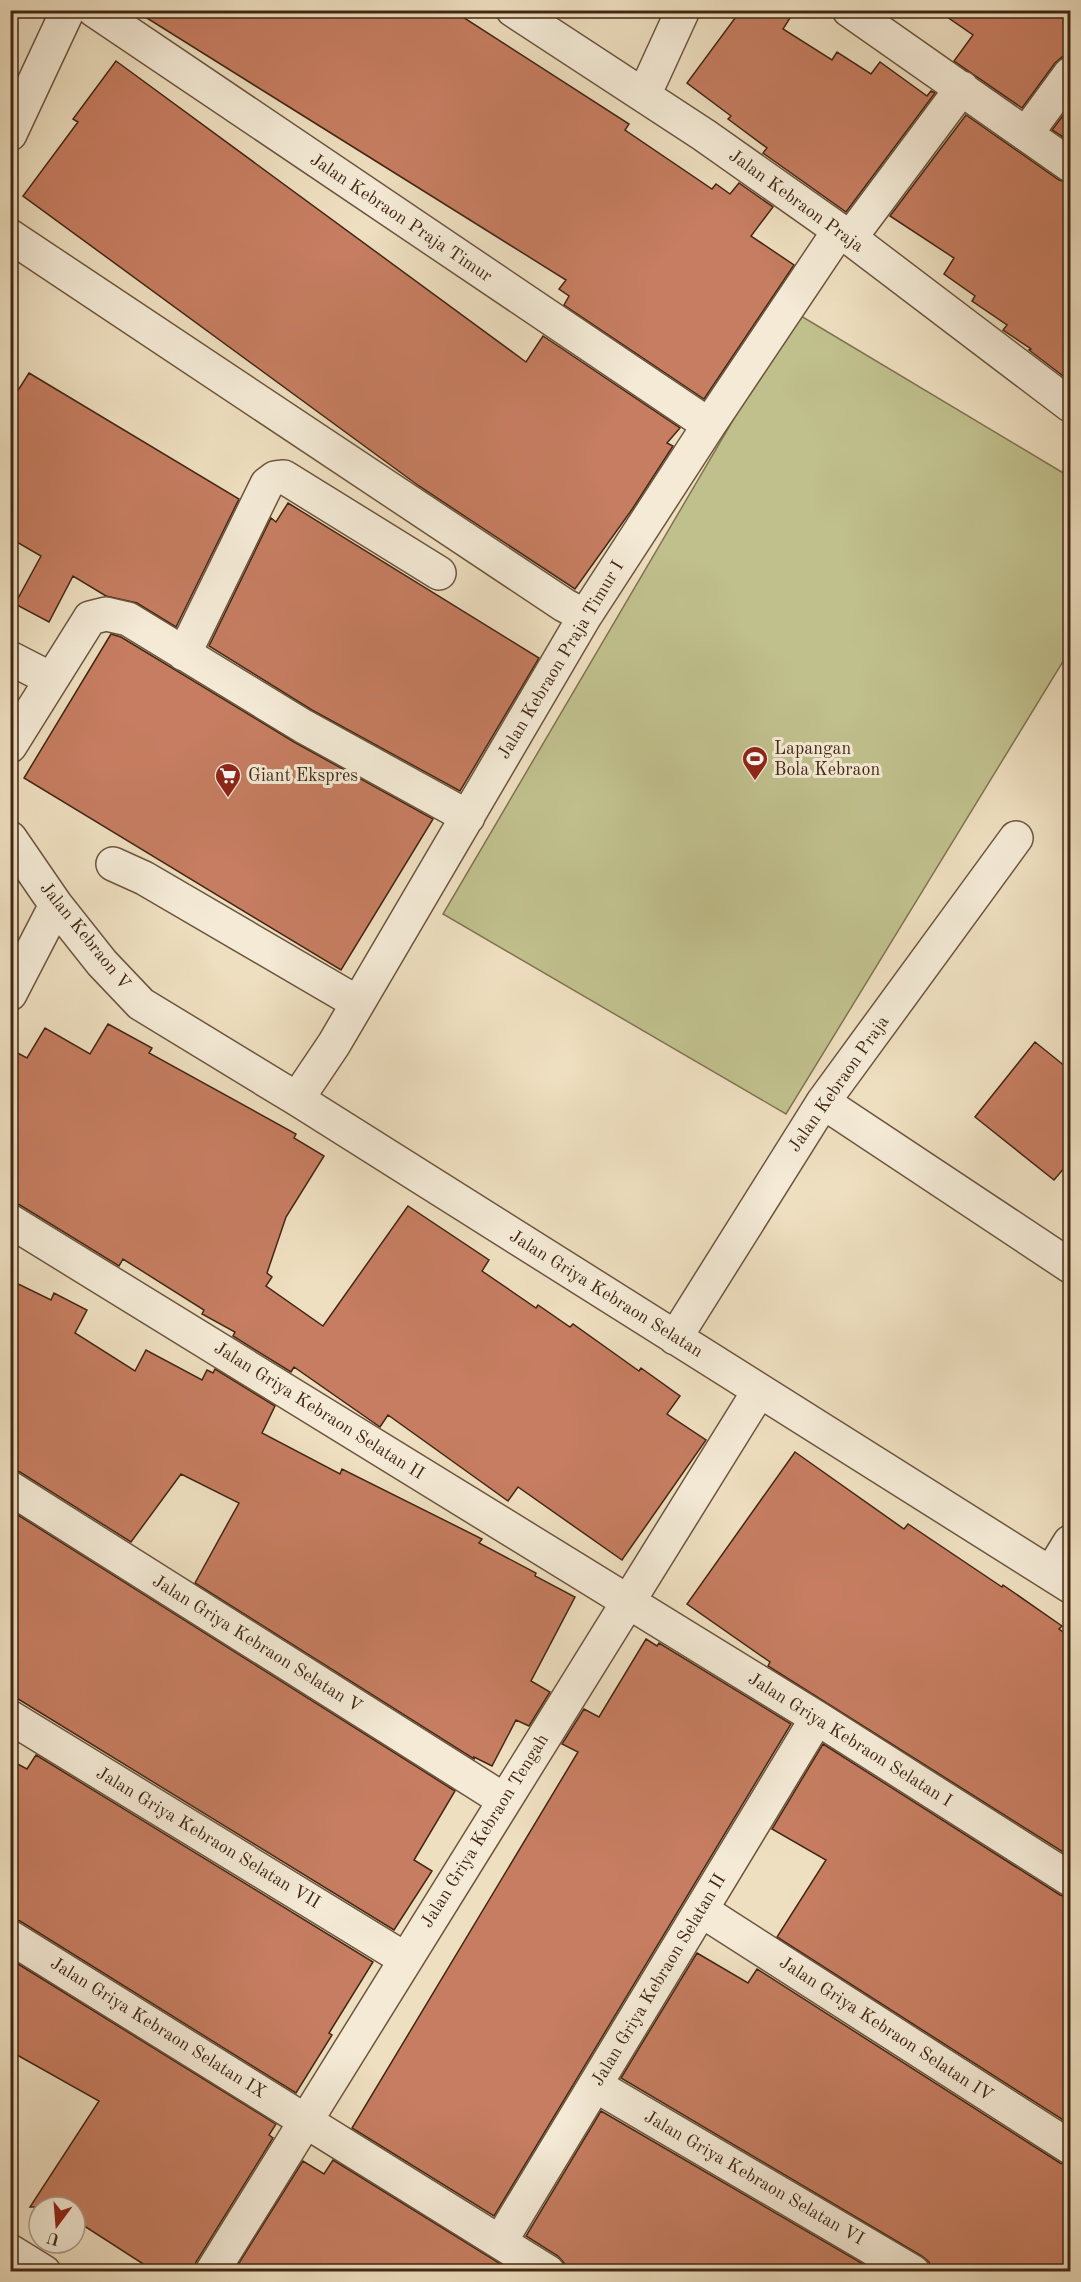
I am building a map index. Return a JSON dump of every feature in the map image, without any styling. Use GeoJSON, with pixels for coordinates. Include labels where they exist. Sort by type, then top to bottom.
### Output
{"type":"FeatureCollection","features":[{"type":"Feature","properties":{"kind":"street"},"geometry":{"type":"LineString","coordinates":[[14,117],[68,10]]}},
{"type":"Feature","properties":{"kind":"street","name":"Jalan Kebraon Praja Timur"},"geometry":{"type":"LineString","coordinates":[[94,10],[709,424]]}},
{"type":"Feature","properties":{"kind":"street","name":"Jalan Kebraon Praja"},"geometry":{"type":"LineString","coordinates":[[513,10],[704,135],[845,234],[1071,405]]}},
{"type":"Feature","properties":{"kind":"street"},"geometry":{"type":"LineString","coordinates":[[644,96],[683,10]]}},
{"type":"Feature","properties":{"kind":"street"},"geometry":{"type":"LineString","coordinates":[[868,15],[962,88],[1071,165]]}},
{"type":"Feature","properties":{"kind":"street"},"geometry":{"type":"LineString","coordinates":[[1026,134],[1071,74]]}},
{"type":"Feature","properties":{"kind":"street","name":"Jalan Kebraon Praja Timur I"},"geometry":{"type":"LineString","coordinates":[[297,1099],[358,1004],[585,616],[709,424],[845,234],[962,88]]}},
{"type":"Feature","properties":{"kind":"street"},"geometry":{"type":"LineString","coordinates":[[10,236],[564,605],[585,616]]}},
{"type":"Feature","properties":{"kind":"street"},"geometry":{"type":"LineString","coordinates":[[184,654],[267,484],[275,478],[284,477],[439,573]]}},
{"type":"Feature","properties":{"kind":"street"},"geometry":{"type":"LineString","coordinates":[[10,746],[90,618],[106,614],[128,618],[303,726],[468,817]]}},
{"type":"Feature","properties":{"kind":"street"},"geometry":{"type":"LineString","coordinates":[[10,658],[51,679]]}},
{"type":"Feature","properties":{"kind":"street","name":"Jalan Kebraon V"},"geometry":{"type":"LineString","coordinates":[[10,838],[56,905],[102,963],[141,1004]]}},
{"type":"Feature","properties":{"kind":"street","name":"Jalan Kebraon Praja"},"geometry":{"type":"LineString","coordinates":[[675,1338],[823,1102],[1016,838]]}},
{"type":"Feature","properties":{"kind":"street"},"geometry":{"type":"LineString","coordinates":[[113,864],[144,879],[358,1004]]}},
{"type":"Feature","properties":{"kind":"street"},"geometry":{"type":"LineString","coordinates":[[10,994],[56,905]]}},
{"type":"Feature","properties":{"kind":"street","name":"Jalan Griya Kebraon Selatan"},"geometry":{"type":"LineString","coordinates":[[141,1004],[297,1099],[1061,1579]]}},
{"type":"Feature","properties":{"kind":"street"},"geometry":{"type":"LineString","coordinates":[[823,1102],[1071,1266]]}},
{"type":"Feature","properties":{"kind":"street","name":"Jalan Griya Kebraon Selatan II"},"geometry":{"type":"LineString","coordinates":[[10,1221],[627,1602]]}},
{"type":"Feature","properties":{"kind":"street","name":"Jalan Griya Kebraon Tengah"},"geometry":{"type":"LineString","coordinates":[[212,2271],[759,1391]]}},
{"type":"Feature","properties":{"kind":"street","name":"Jalan Griya Kebraon Selatan V"},"geometry":{"type":"LineString","coordinates":[[10,1488],[504,1800]]}},
{"type":"Feature","properties":{"kind":"street"},"geometry":{"type":"LineString","coordinates":[[1061,1579],[1071,1542]]}},
{"type":"Feature","properties":{"kind":"street","name":"Jalan Griya Kebraon Selatan I"},"geometry":{"type":"LineString","coordinates":[[627,1602],[817,1718],[1071,1879]]}},
{"type":"Feature","properties":{"kind":"street","name":"Jalan Griya Kebraon Selatan VII"},"geometry":{"type":"LineString","coordinates":[[10,1718],[405,1959]]}},
{"type":"Feature","properties":{"kind":"street","name":"Jalan Griya Kebraon Selatan II"},"geometry":{"type":"LineString","coordinates":[[500,2242],[817,1718]]}},
{"type":"Feature","properties":{"kind":"street","name":"Jalan Griya Kebraon Selatan IV"},"geometry":{"type":"LineString","coordinates":[[701,1910],[1071,2147]]}},
{"type":"Feature","properties":{"kind":"street","name":"Jalan Griya Kebraon Selatan IX"},"geometry":{"type":"LineString","coordinates":[[10,1937],[548,2271]]}},
{"type":"Feature","properties":{"kind":"street","name":"Jalan Griya Kebraon Selatan VI"},"geometry":{"type":"LineString","coordinates":[[595,2085],[914,2271]]}},
{"type":"Feature","properties":{"kind":"street"},"geometry":{"type":"LineString","coordinates":[[10,2251],[44,2271]]}},
{"type":"Feature","properties":{"kind":"green space","name":"Lapangan Bola Kebraon"},"geometry":{"type":"Polygon","coordinates":[[[796,313],[1070,477],[1070,650],[786,1114],[443,914],[796,313]]]}},
{"type":"Feature","properties":{"kind":"building"},"geometry":{"type":"Polygon","coordinates":[[[134,10],[452,10],[629,124],[625,130],[712,189],[716,184],[730,194],[739,183],[773,207],[751,236],[794,265],[704,399],[564,305],[569,296],[559,289],[566,280],[134,10]]]}},
{"type":"Feature","properties":{"kind":"building"},"geometry":{"type":"Polygon","coordinates":[[[741,10],[795,10],[783,29],[832,60],[837,52],[871,74],[880,62],[927,96],[931,91],[935,93],[846,212],[763,153],[767,148],[728,119],[731,116],[687,83],[741,10]]]}},
{"type":"Feature","properties":{"kind":"building"},"geometry":{"type":"Polygon","coordinates":[[[937,10],[1071,10],[1071,56],[1062,57],[1055,63],[1022,108],[954,61],[973,35],[937,10]]]}},
{"type":"Feature","properties":{"kind":"building"},"geometry":{"type":"Polygon","coordinates":[[[116,61],[526,362],[543,336],[680,428],[667,443],[673,446],[633,508],[575,589],[419,486],[23,196],[78,122],[73,119],[116,61]]]}},
{"type":"Feature","properties":{"kind":"building"},"geometry":{"type":"Polygon","coordinates":[[[1071,105],[1071,142],[1052,130],[1071,105]]]}},
{"type":"Feature","properties":{"kind":"building"},"geometry":{"type":"Polygon","coordinates":[[[966,115],[1059,180],[1071,183],[1071,382],[1029,350],[1031,349],[1003,330],[1007,325],[972,301],[975,296],[944,274],[954,258],[890,216],[966,115]]]}},
{"type":"Feature","properties":{"kind":"building"},"geometry":{"type":"Polygon","coordinates":[[[29,373],[239,499],[176,627],[137,603],[106,596],[73,576],[49,622],[15,604],[41,556],[10,538],[10,403],[29,373]]]}},
{"type":"Feature","properties":{"kind":"building"},"geometry":{"type":"Polygon","coordinates":[[[288,503],[539,658],[460,791],[312,710],[209,646],[271,518],[276,522],[288,503]]]}},
{"type":"Feature","properties":{"kind":"building","name":"Giant Ekspres"},"geometry":{"type":"Polygon","coordinates":[[[111,634],[121,637],[294,742],[433,819],[341,970],[24,778],[111,634]]]}},
{"type":"Feature","properties":{"kind":"building"},"geometry":{"type":"Polygon","coordinates":[[[108,1024],[152,1048],[149,1053],[296,1134],[294,1138],[324,1156],[286,1217],[267,1273],[272,1277],[266,1286],[323,1326],[408,1206],[489,1260],[482,1271],[536,1308],[538,1305],[570,1327],[573,1324],[639,1371],[641,1368],[680,1396],[667,1414],[706,1440],[622,1560],[518,1487],[508,1501],[388,1415],[380,1427],[294,1367],[291,1372],[233,1336],[235,1332],[202,1314],[204,1310],[123,1259],[119,1266],[20,1205],[10,1202],[10,1049],[27,1058],[45,1028],[90,1054],[108,1024]]]}},
{"type":"Feature","properties":{"kind":"building"},"geometry":{"type":"Polygon","coordinates":[[[1035,1042],[1071,1071],[1071,1160],[1054,1180],[975,1117],[1035,1042]]]}},
{"type":"Feature","properties":{"kind":"building"},"geometry":{"type":"Polygon","coordinates":[[[10,1280],[51,1300],[54,1293],[87,1310],[75,1333],[135,1371],[146,1350],[202,1380],[207,1370],[213,1373],[215,1369],[275,1406],[262,1433],[340,1474],[342,1469],[482,1539],[479,1543],[575,1597],[531,1681],[550,1692],[529,1726],[516,1720],[492,1766],[474,1757],[474,1759],[195,1583],[239,1503],[181,1474],[131,1542],[20,1472],[10,1469],[10,1280]]]}},
{"type":"Feature","properties":{"kind":"building"},"geometry":{"type":"Polygon","coordinates":[[[795,1452],[904,1529],[908,1524],[1002,1587],[1003,1585],[1062,1626],[1059,1629],[1071,1638],[1071,1857],[768,1666],[770,1662],[687,1604],[795,1452]]]}},
{"type":"Feature","properties":{"kind":"building"},"geometry":{"type":"Polygon","coordinates":[[[10,1510],[455,1791],[414,1860],[432,1871],[394,1930],[10,1694],[10,1510]]]}},
{"type":"Feature","properties":{"kind":"building"},"geometry":{"type":"Polygon","coordinates":[[[646,1639],[657,1646],[659,1643],[791,1724],[494,2216],[352,2128],[578,1752],[562,1744],[584,1709],[599,1717],[646,1639]]]}},
{"type":"Feature","properties":{"kind":"building"},"geometry":{"type":"Polygon","coordinates":[[[823,1744],[1060,1895],[1071,1898],[1071,2125],[777,1937],[826,1860],[772,1829],[823,1744]]]}},
{"type":"Feature","properties":{"kind":"building"},"geometry":{"type":"Polygon","coordinates":[[[36,1755],[373,1962],[329,2033],[332,2035],[296,2093],[20,1921],[10,1918],[10,1760],[27,1769],[36,1755]]]}},
{"type":"Feature","properties":{"kind":"building"},"geometry":{"type":"Polygon","coordinates":[[[697,1953],[748,1983],[757,1969],[1060,2163],[1071,2166],[1071,2271],[932,2271],[929,2262],[922,2256],[621,2078],[697,1953]]]}},
{"type":"Feature","properties":{"kind":"building"},"geometry":{"type":"Polygon","coordinates":[[[10,1959],[276,2124],[269,2135],[273,2138],[196,2262],[193,2271],[154,2271],[87,2228],[87,2195],[38,2195],[99,2101],[10,2051],[10,1959]]]}},
{"type":"Feature","properties":{"kind":"building"},"geometry":{"type":"Polygon","coordinates":[[[601,2111],[875,2271],[567,2271],[558,2256],[526,2236],[601,2111]]]}},
{"type":"Feature","properties":{"kind":"building"},"geometry":{"type":"Polygon","coordinates":[[[333,2160],[512,2271],[234,2271],[303,2161],[324,2174],[333,2160]]]}},
{"type":"Feature","properties":{"kind":"place","name":"Lapangan Bola Kebraon"},"geometry":{"type":"Point","coordinates":[755,782]}},
{"type":"Feature","properties":{"kind":"place","name":"Giant Ekspres"},"geometry":{"type":"Point","coordinates":[228,799]}}]}
